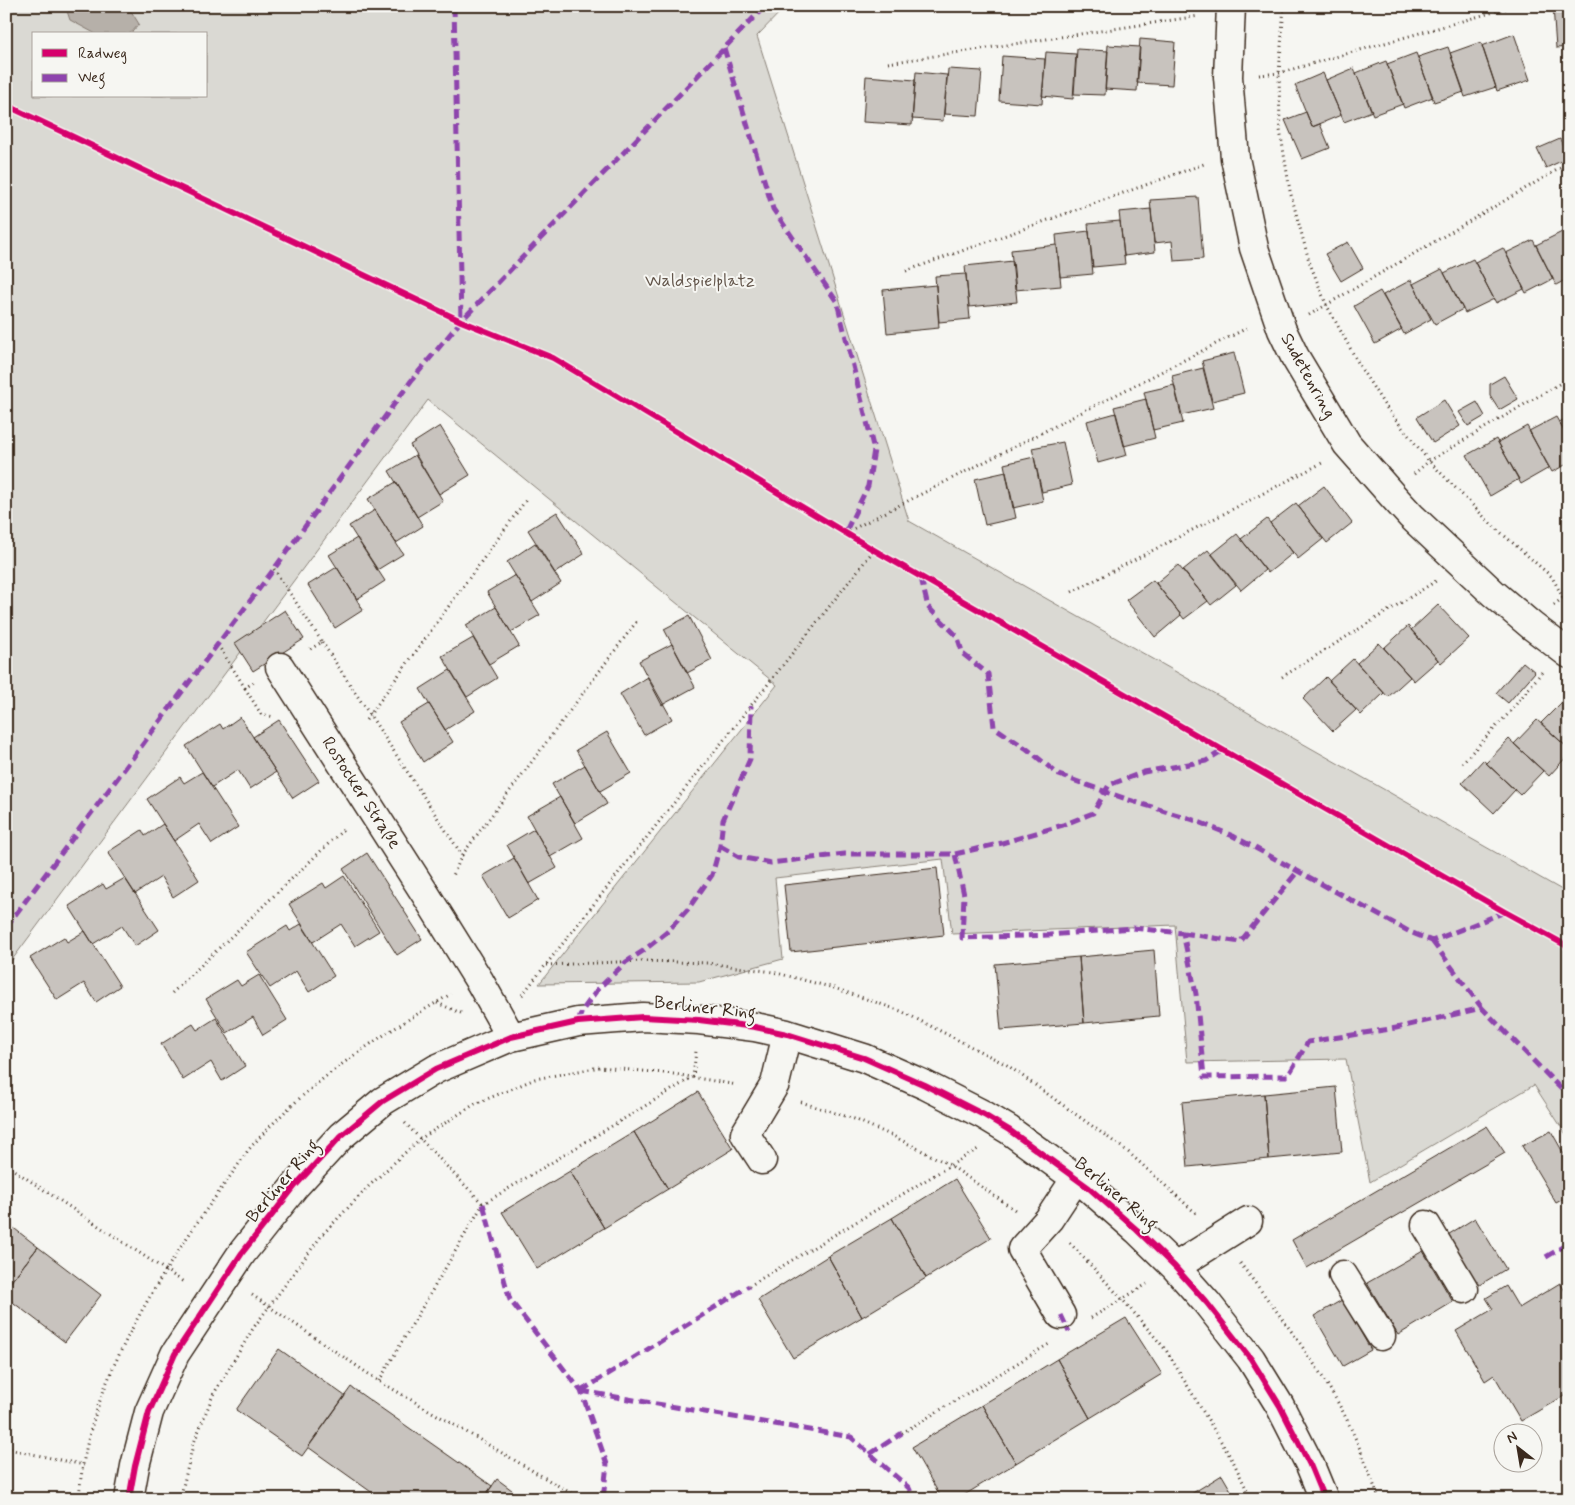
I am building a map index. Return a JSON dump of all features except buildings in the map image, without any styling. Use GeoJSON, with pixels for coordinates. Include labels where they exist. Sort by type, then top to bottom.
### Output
{"type":"FeatureCollection","features":[{"type":"Feature","properties":{"kind":"street","name":"Sudetenring"},"geometry":{"type":"LineString","coordinates":[[1231,11],[1228,77],[1235,158],[1254,248],[1279,322],[1306,377],[1348,444],[1391,494],[1456,560],[1506,604],[1566,652]]}},
{"type":"Feature","properties":{"kind":"street","name":"Rostocker Straße"},"geometry":{"type":"LineString","coordinates":[[280,667],[426,895],[480,982],[511,1037]]}},
{"type":"Feature","properties":{"kind":"street","name":"Berliner Ring"},"geometry":{"type":"LineString","coordinates":[[129,1499],[135,1466],[149,1412],[175,1354],[242,1254],[295,1186],[341,1136],[383,1101],[436,1069],[511,1037],[578,1022],[643,1017],[755,1026],[787,1034],[864,1058],[925,1085],[1009,1130],[1076,1178],[1137,1230],[1175,1267],[1207,1303],[1251,1359],[1284,1415],[1310,1465],[1324,1499]]}},
{"type":"Feature","properties":{"kind":"street"},"geometry":{"type":"LineString","coordinates":[[762,1160],[745,1134],[775,1084],[787,1034]]}},
{"type":"Feature","properties":{"kind":"street"},"geometry":{"type":"LineString","coordinates":[[1072,1319],[1022,1248],[1049,1219],[1076,1178]]}},
{"type":"Feature","properties":{"kind":"street"},"geometry":{"type":"LineString","coordinates":[[1175,1267],[1248,1221]]}},
{"type":"Feature","properties":{"kind":"street"},"geometry":{"type":"LineString","coordinates":[[1426,1225],[1464,1289]]}},
{"type":"Feature","properties":{"kind":"street"},"geometry":{"type":"LineString","coordinates":[[1343,1275],[1381,1336]]}},
{"type":"Feature","properties":{"kind":"path"},"geometry":{"type":"LineString","coordinates":[[1284,6],[1279,73],[1280,130],[1290,191],[1309,260],[1326,304],[1362,370],[1385,406],[1429,461],[1491,524],[1552,577],[1569,609]]}},
{"type":"Feature","properties":{"kind":"path"},"geometry":{"type":"LineString","coordinates":[[1228,77],[1279,73],[1515,6]]}},
{"type":"Feature","properties":{"kind":"path"},"geometry":{"type":"LineString","coordinates":[[888,63],[1231,11]]}},
{"type":"Feature","properties":{"kind":"path"},"geometry":{"type":"LineString","coordinates":[[906,271],[1205,164],[1235,158]]}},
{"type":"Feature","properties":{"kind":"path"},"geometry":{"type":"LineString","coordinates":[[845,533],[1279,322],[1326,304],[1569,163]]}},
{"type":"Feature","properties":{"kind":"path"},"geometry":{"type":"LineString","coordinates":[[1391,494],[1429,461],[1569,378]]}},
{"type":"Feature","properties":{"kind":"path"},"geometry":{"type":"LineString","coordinates":[[1072,592],[1325,462],[1348,444]]}},
{"type":"Feature","properties":{"kind":"path"},"geometry":{"type":"LineString","coordinates":[[366,720],[526,500]]}},
{"type":"Feature","properties":{"kind":"path"},"geometry":{"type":"LineString","coordinates":[[520,998],[874,550]]}},
{"type":"Feature","properties":{"kind":"path"},"geometry":{"type":"LineString","coordinates":[[1282,677],[1436,581],[1456,560]]}},
{"type":"Feature","properties":{"kind":"path"},"geometry":{"type":"LineString","coordinates":[[274,569],[462,855]]}},
{"type":"Feature","properties":{"kind":"path"},"geometry":{"type":"LineString","coordinates":[[458,862],[637,622]]}},
{"type":"Feature","properties":{"kind":"path"},"geometry":{"type":"LineString","coordinates":[[218,645],[245,688],[322,642]]}},
{"type":"Feature","properties":{"kind":"path"},"geometry":{"type":"LineString","coordinates":[[1462,764],[1509,714],[1545,670],[1566,652]]}},
{"type":"Feature","properties":{"kind":"path"},"geometry":{"type":"LineString","coordinates":[[172,993],[348,826]]}},
{"type":"Feature","properties":{"kind":"path"},"geometry":{"type":"LineString","coordinates":[[79,1499],[80,1480],[91,1431],[104,1389],[140,1314],[165,1271],[250,1148],[299,1099],[353,1056],[414,1015],[458,990]]}},
{"type":"Feature","properties":{"kind":"path"},"geometry":{"type":"LineString","coordinates":[[693,1077],[699,1020]]}},
{"type":"Feature","properties":{"kind":"path"},"geometry":{"type":"LineString","coordinates":[[180,1499],[193,1445],[213,1395],[254,1327],[322,1236],[370,1185],[420,1138],[475,1104],[535,1078],[600,1067],[674,1074],[717,1081]]}},
{"type":"Feature","properties":{"kind":"path"},"geometry":{"type":"LineString","coordinates":[[380,1381],[482,1204],[693,1077]]}},
{"type":"Feature","properties":{"kind":"path"},"geometry":{"type":"LineString","coordinates":[[383,1101],[482,1204]]}},
{"type":"Feature","properties":{"kind":"path"},"geometry":{"type":"LineString","coordinates":[[749,1286],[1009,1130]]}},
{"type":"Feature","properties":{"kind":"path"},"geometry":{"type":"LineString","coordinates":[[6,1165],[165,1271]]}},
{"type":"Feature","properties":{"kind":"path"},"geometry":{"type":"LineString","coordinates":[[1072,1319],[1175,1267]]}},
{"type":"Feature","properties":{"kind":"path"},"geometry":{"type":"LineString","coordinates":[[226,1277],[380,1381],[581,1499]]}},
{"type":"Feature","properties":{"kind":"path"},"geometry":{"type":"LineString","coordinates":[[902,1433],[1052,1342]]}},
{"type":"Feature","properties":{"kind":"path"},"geometry":{"type":"LineString","coordinates":[[6,1446],[13,1450],[84,1465]]}},
{"type":"Feature","properties":{"kind":"green space","name":"Waldspielplatz"},"geometry":{"type":"Polygon","coordinates":[[[6,6],[786,6],[757,36],[909,521],[1569,894],[1569,1139],[1534,1085],[1370,1182],[1346,1059],[1187,1062],[1175,925],[952,934],[943,859],[775,878],[783,959],[699,982],[539,984],[777,685],[428,400],[6,968],[6,6]]]}},
{"type":"Feature","properties":{"kind":"shaded area"},"geometry":{"type":"Polygon","coordinates":[[[67,6],[118,6],[131,11],[139,24],[132,32],[92,32],[70,20],[67,6]]]}},
{"type":"Feature","properties":{"kind":"marked path"},"geometry":{"type":"LineString","coordinates":[[454,6],[461,321]]}},
{"type":"Feature","properties":{"kind":"marked path"},"geometry":{"type":"LineString","coordinates":[[6,927],[274,569],[411,381],[461,321],[765,6]]}},
{"type":"Feature","properties":{"kind":"marked path"},"geometry":{"type":"LineString","coordinates":[[724,48],[773,209],[837,302],[874,450],[868,486],[845,533]]}},
{"type":"Feature","properties":{"kind":"marked path"},"geometry":{"type":"LineString","coordinates":[[921,578],[928,607],[957,636],[963,654],[988,674],[994,727],[1027,749],[1059,775],[1129,800],[1191,819],[1233,836],[1410,932],[1432,941],[1505,912]]}},
{"type":"Feature","properties":{"kind":"marked path"},"geometry":{"type":"LineString","coordinates":[[578,1022],[582,1011],[597,990],[626,962],[667,932],[688,909],[712,875],[720,846],[723,820],[750,759],[751,706]]}},
{"type":"Feature","properties":{"kind":"marked path"},"geometry":{"type":"LineString","coordinates":[[955,854],[1002,843],[1063,825],[1093,813],[1109,785],[1144,772],[1206,761],[1223,750]]}},
{"type":"Feature","properties":{"kind":"marked path"},"geometry":{"type":"LineString","coordinates":[[720,846],[739,857],[771,863],[845,854],[955,854],[964,895],[962,938],[1049,935],[1132,928],[1183,933],[1196,994],[1204,1077],[1288,1076],[1308,1042],[1396,1028],[1482,1008],[1569,1097]]}},
{"type":"Feature","properties":{"kind":"marked path"},"geometry":{"type":"LineString","coordinates":[[1183,933],[1240,942],[1298,871]]}},
{"type":"Feature","properties":{"kind":"marked path"},"geometry":{"type":"LineString","coordinates":[[1432,941],[1482,1008]]}},
{"type":"Feature","properties":{"kind":"marked path"},"geometry":{"type":"LineString","coordinates":[[483,1204],[510,1300],[581,1391],[607,1464],[603,1499]]}},
{"type":"Feature","properties":{"kind":"marked path"},"geometry":{"type":"LineString","coordinates":[[1546,1257],[1569,1243]]}},
{"type":"Feature","properties":{"kind":"marked path"},"geometry":{"type":"LineString","coordinates":[[581,1391],[749,1286]]}},
{"type":"Feature","properties":{"kind":"marked path"},"geometry":{"type":"LineString","coordinates":[[1061,1315],[1069,1332]]}},
{"type":"Feature","properties":{"kind":"marked path"},"geometry":{"type":"LineString","coordinates":[[581,1391],[851,1437],[909,1488],[914,1499]]}},
{"type":"Feature","properties":{"kind":"marked path"},"geometry":{"type":"LineString","coordinates":[[870,1454],[902,1433]]}},
{"type":"Feature","properties":{"kind":"cycle path"},"geometry":{"type":"LineString","coordinates":[[6,105],[461,321],[553,358],[874,550],[1569,947]]}},
{"type":"Feature","properties":{"kind":"cycle path"},"geometry":{"type":"LineString","coordinates":[[129,1499],[135,1466],[149,1412],[175,1354],[242,1253],[295,1186],[341,1136],[383,1101],[436,1069],[511,1037],[578,1022],[643,1017],[699,1020],[755,1027],[787,1034],[864,1058],[925,1085],[1009,1130],[1089,1188],[1137,1230],[1175,1267],[1207,1303],[1251,1359],[1280,1406],[1310,1465],[1324,1499]]}}]}
